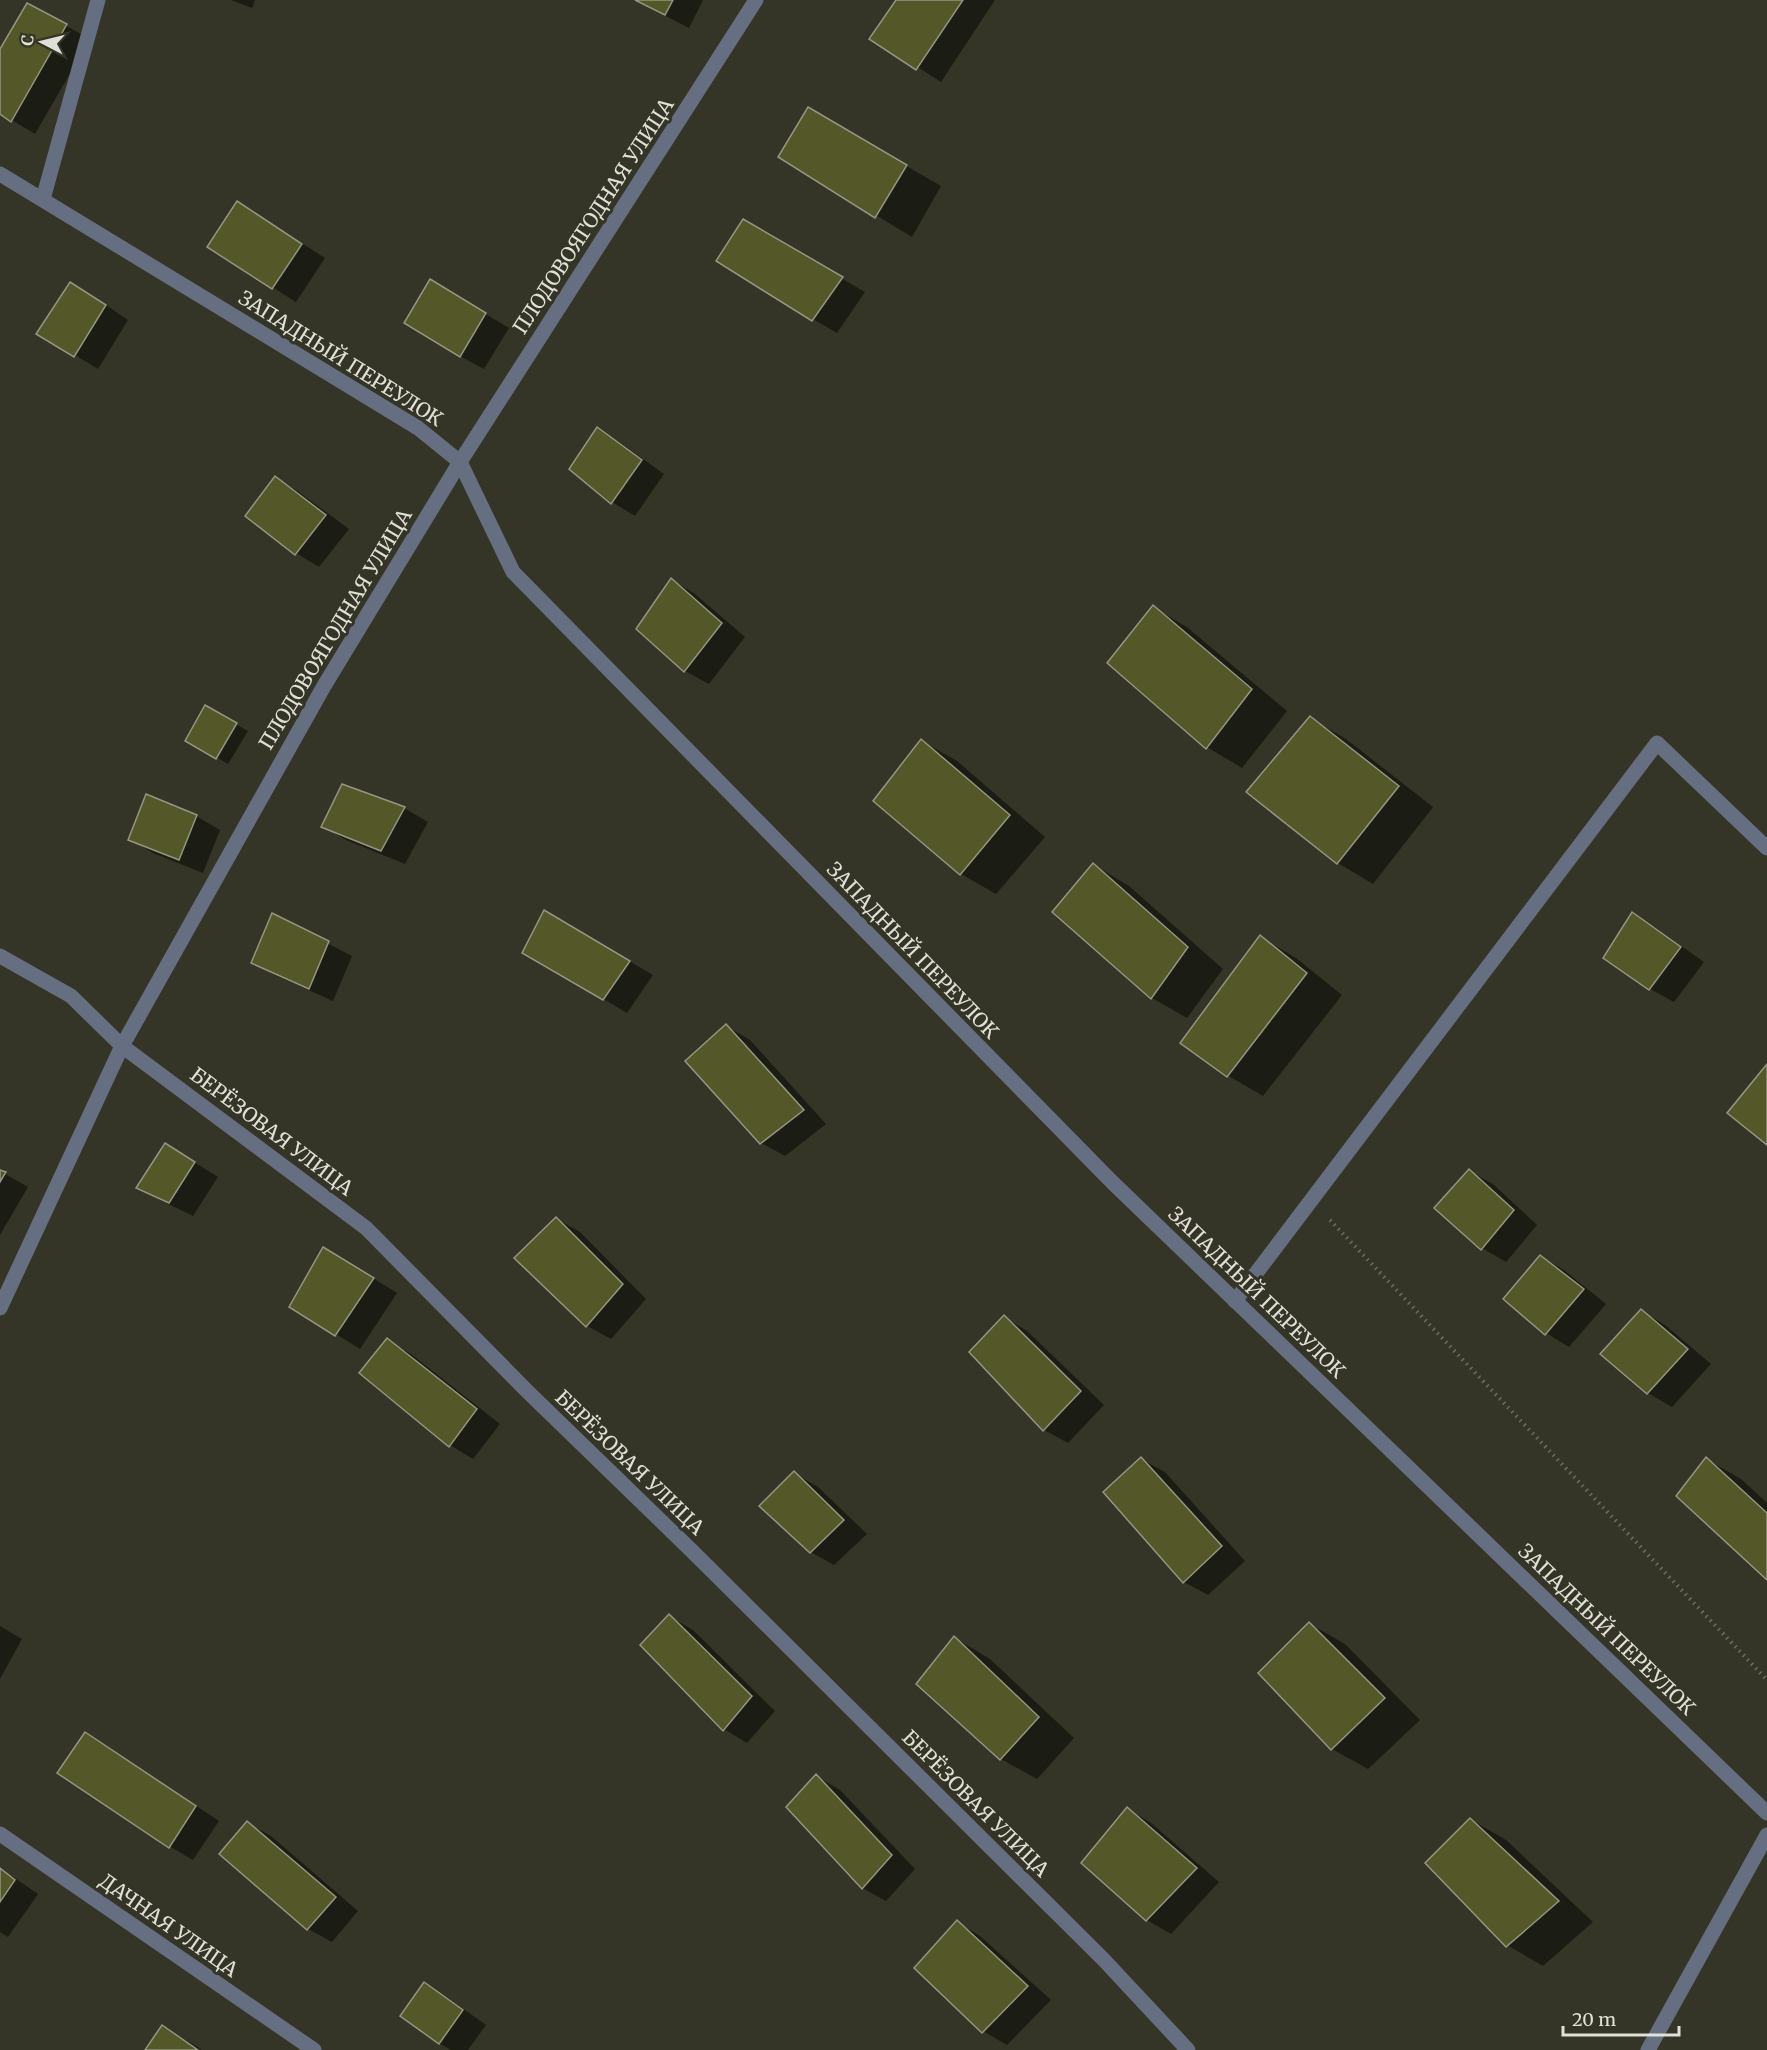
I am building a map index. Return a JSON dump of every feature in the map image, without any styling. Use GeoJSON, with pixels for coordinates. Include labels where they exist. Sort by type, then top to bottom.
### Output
{"type":"FeatureCollection","features":[{"type":"Feature","properties":{"kind":"street"},"geometry":{"type":"LineString","coordinates":[[43,199],[98,0]]}},
{"type":"Feature","properties":{"kind":"street","name":"ПЛОДОВОЯГОДНАЯ УЛИЦА"},"geometry":{"type":"LineString","coordinates":[[0,1308],[122,1046],[324,686],[460,462],[756,0]]}},
{"type":"Feature","properties":{"kind":"street","name":"ЗАПАДНЫЙ ПЕРЕУЛОК"},"geometry":{"type":"LineString","coordinates":[[0,174],[418,428],[460,462],[513,572],[1104,1174],[1767,1813]]}},
{"type":"Feature","properties":{"kind":"street"},"geometry":{"type":"LineString","coordinates":[[1235,1300],[1657,743],[1767,849]]}},
{"type":"Feature","properties":{"kind":"street","name":"БЕРЁЗОВАЯ УЛИЦА"},"geometry":{"type":"LineString","coordinates":[[0,956],[71,996],[122,1046],[366,1228],[527,1391],[693,1552],[1103,1959],[1188,2050]]}},
{"type":"Feature","properties":{"kind":"street","name":"ДАЧНАЯ УЛИЦА"},"geometry":{"type":"LineString","coordinates":[[0,1834],[314,2050]]}},
{"type":"Feature","properties":{"kind":"street"},"geometry":{"type":"LineString","coordinates":[[1648,2050],[1767,1835]]}},
{"type":"Feature","properties":{"kind":"path"},"geometry":{"type":"LineString","coordinates":[[1311,1200],[1767,1680]]}},
{"type":"Feature","properties":{"kind":"building"},"geometry":{"type":"Polygon","coordinates":[[[635,0],[673,0],[665,15],[635,0]]]}},
{"type":"Feature","properties":{"kind":"building"},"geometry":{"type":"Polygon","coordinates":[[[896,0],[963,0],[916,70],[869,39],[896,0]]]}},
{"type":"Feature","properties":{"kind":"building"},"geometry":{"type":"Polygon","coordinates":[[[27,3],[67,24],[11,122],[0,114],[0,49],[27,3]]]}},
{"type":"Feature","properties":{"kind":"building"},"geometry":{"type":"Polygon","coordinates":[[[808,107],[907,165],[875,218],[778,157],[808,107]]]}},
{"type":"Feature","properties":{"kind":"building"},"geometry":{"type":"Polygon","coordinates":[[[237,201],[302,244],[272,289],[207,247],[237,201]]]}},
{"type":"Feature","properties":{"kind":"building"},"geometry":{"type":"Polygon","coordinates":[[[743,219],[843,277],[812,321],[716,261],[743,219]]]}},
{"type":"Feature","properties":{"kind":"building"},"geometry":{"type":"Polygon","coordinates":[[[430,279],[486,313],[460,357],[404,323],[430,279]]]}},
{"type":"Feature","properties":{"kind":"building"},"geometry":{"type":"Polygon","coordinates":[[[70,282],[106,305],[74,357],[36,334],[70,282]]]}},
{"type":"Feature","properties":{"kind":"building"},"geometry":{"type":"Polygon","coordinates":[[[597,427],[642,460],[611,504],[569,469],[597,427]]]}},
{"type":"Feature","properties":{"kind":"building"},"geometry":{"type":"Polygon","coordinates":[[[275,476],[326,515],[295,555],[245,516],[275,476]]]}},
{"type":"Feature","properties":{"kind":"building"},"geometry":{"type":"Polygon","coordinates":[[[671,578],[722,623],[684,672],[636,629],[671,578]]]}},
{"type":"Feature","properties":{"kind":"building"},"geometry":{"type":"Polygon","coordinates":[[[1153,605],[1252,689],[1206,749],[1107,663],[1153,605]]]}},
{"type":"Feature","properties":{"kind":"building"},"geometry":{"type":"Polygon","coordinates":[[[205,705],[237,723],[216,759],[185,741],[205,705]]]}},
{"type":"Feature","properties":{"kind":"building"},"geometry":{"type":"Polygon","coordinates":[[[1310,716],[1399,786],[1337,864],[1246,792],[1310,716]]]}},
{"type":"Feature","properties":{"kind":"building"},"geometry":{"type":"Polygon","coordinates":[[[921,739],[1010,815],[960,875],[873,801],[921,739]]]}},
{"type":"Feature","properties":{"kind":"building"},"geometry":{"type":"Polygon","coordinates":[[[342,784],[405,807],[381,851],[321,827],[342,784]]]}},
{"type":"Feature","properties":{"kind":"building"},"geometry":{"type":"Polygon","coordinates":[[[146,794],[197,815],[179,860],[128,840],[146,794]]]}},
{"type":"Feature","properties":{"kind":"building"},"geometry":{"type":"Polygon","coordinates":[[[1093,863],[1188,947],[1151,999],[1052,912],[1093,863]]]}},
{"type":"Feature","properties":{"kind":"building"},"geometry":{"type":"Polygon","coordinates":[[[544,910],[630,961],[603,1000],[522,953],[544,910]]]}},
{"type":"Feature","properties":{"kind":"building"},"geometry":{"type":"Polygon","coordinates":[[[1632,912],[1681,947],[1649,990],[1603,958],[1632,912]]]}},
{"type":"Feature","properties":{"kind":"building"},"geometry":{"type":"Polygon","coordinates":[[[272,913],[329,941],[309,989],[251,963],[272,913]]]}},
{"type":"Feature","properties":{"kind":"building"},"geometry":{"type":"Polygon","coordinates":[[[1260,935],[1307,973],[1227,1077],[1180,1043],[1260,935]]]}},
{"type":"Feature","properties":{"kind":"building"},"geometry":{"type":"Polygon","coordinates":[[[726,1024],[804,1110],[760,1144],[685,1061],[726,1024]]]}},
{"type":"Feature","properties":{"kind":"building"},"geometry":{"type":"Polygon","coordinates":[[[1767,1064],[1767,1145],[1727,1113],[1767,1064]]]}},
{"type":"Feature","properties":{"kind":"building"},"geometry":{"type":"Polygon","coordinates":[[[165,1143],[195,1162],[169,1203],[136,1188],[165,1143]]]}},
{"type":"Feature","properties":{"kind":"building"},"geometry":{"type":"Polygon","coordinates":[[[1469,1169],[1514,1210],[1481,1250],[1434,1208],[1469,1169]]]}},
{"type":"Feature","properties":{"kind":"building"},"geometry":{"type":"Polygon","coordinates":[[[0,1170],[6,1172],[0,1182],[0,1170]]]}},
{"type":"Feature","properties":{"kind":"building"},"geometry":{"type":"Polygon","coordinates":[[[556,1217],[623,1284],[586,1327],[514,1258],[556,1217]]]}},
{"type":"Feature","properties":{"kind":"building"},"geometry":{"type":"Polygon","coordinates":[[[323,1247],[374,1278],[335,1336],[289,1307],[323,1247]]]}},
{"type":"Feature","properties":{"kind":"building"},"geometry":{"type":"Polygon","coordinates":[[[1540,1255],[1584,1289],[1545,1335],[1503,1299],[1540,1255]]]}},
{"type":"Feature","properties":{"kind":"building"},"geometry":{"type":"Polygon","coordinates":[[[1641,1309],[1688,1349],[1647,1394],[1600,1354],[1641,1309]]]}},
{"type":"Feature","properties":{"kind":"building"},"geometry":{"type":"Polygon","coordinates":[[[1004,1315],[1081,1391],[1043,1431],[969,1352],[1004,1315]]]}},
{"type":"Feature","properties":{"kind":"building"},"geometry":{"type":"Polygon","coordinates":[[[387,1338],[477,1409],[449,1447],[359,1373],[387,1338]]]}},
{"type":"Feature","properties":{"kind":"building"},"geometry":{"type":"Polygon","coordinates":[[[1141,1457],[1222,1546],[1183,1583],[1103,1492],[1141,1457]]]}},
{"type":"Feature","properties":{"kind":"building"},"geometry":{"type":"Polygon","coordinates":[[[1706,1457],[1767,1513],[1767,1580],[1676,1496],[1706,1457]]]}},
{"type":"Feature","properties":{"kind":"building"},"geometry":{"type":"Polygon","coordinates":[[[794,1471],[844,1520],[810,1553],[759,1506],[794,1471]]]}},
{"type":"Feature","properties":{"kind":"building"},"geometry":{"type":"Polygon","coordinates":[[[669,1614],[752,1696],[723,1731],[640,1645],[669,1614]]]}},
{"type":"Feature","properties":{"kind":"building"},"geometry":{"type":"Polygon","coordinates":[[[1309,1622],[1385,1698],[1331,1750],[1258,1673],[1309,1622]]]}},
{"type":"Feature","properties":{"kind":"building"},"geometry":{"type":"Polygon","coordinates":[[[954,1636],[1039,1717],[1000,1760],[916,1684],[954,1636]]]}},
{"type":"Feature","properties":{"kind":"building"},"geometry":{"type":"Polygon","coordinates":[[[85,1732],[196,1806],[169,1848],[57,1773],[85,1732]]]}},
{"type":"Feature","properties":{"kind":"building"},"geometry":{"type":"Polygon","coordinates":[[[816,1774],[892,1855],[862,1889],[786,1807],[816,1774]]]}},
{"type":"Feature","properties":{"kind":"building"},"geometry":{"type":"Polygon","coordinates":[[[1127,1807],[1197,1868],[1146,1921],[1081,1863],[1127,1807]]]}},
{"type":"Feature","properties":{"kind":"building"},"geometry":{"type":"Polygon","coordinates":[[[1470,1818],[1559,1901],[1506,1947],[1425,1863],[1470,1818]]]}},
{"type":"Feature","properties":{"kind":"building"},"geometry":{"type":"Polygon","coordinates":[[[247,1821],[336,1897],[307,1930],[219,1854],[247,1821]]]}},
{"type":"Feature","properties":{"kind":"building"},"geometry":{"type":"Polygon","coordinates":[[[0,1868],[15,1880],[0,1902],[0,1868]]]}},
{"type":"Feature","properties":{"kind":"building"},"geometry":{"type":"Polygon","coordinates":[[[957,1920],[1028,1986],[982,2033],[914,1968],[957,1920]]]}},
{"type":"Feature","properties":{"kind":"building"},"geometry":{"type":"Polygon","coordinates":[[[424,1982],[463,2010],[439,2044],[400,2016],[424,1982]]]}},
{"type":"Feature","properties":{"kind":"building"},"geometry":{"type":"Polygon","coordinates":[[[162,2025],[198,2050],[145,2050],[162,2025]]]}}]}
